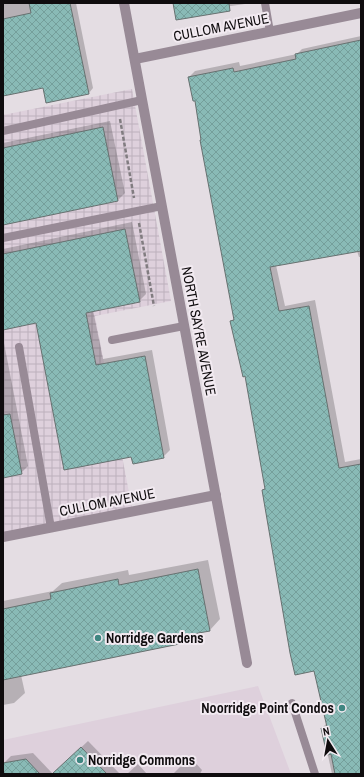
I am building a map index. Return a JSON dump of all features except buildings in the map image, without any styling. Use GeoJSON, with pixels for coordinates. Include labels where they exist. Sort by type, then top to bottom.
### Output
{"type":"FeatureCollection","features":[{"type":"Feature","properties":{"kind":"street","name":"NORTH SAYRE AVENUE"},"geometry":{"type":"LineString","coordinates":[[124,3],[247,664]]}},
{"type":"Feature","properties":{"kind":"street","name":"CULLOM AVENUE"},"geometry":{"type":"LineString","coordinates":[[134,60],[361,14]]}},
{"type":"Feature","properties":{"kind":"street","name":"CULLOM AVENUE"},"geometry":{"type":"LineString","coordinates":[[3,537],[216,495]]}},
{"type":"Feature","properties":{"kind":"lane"},"geometry":{"type":"LineString","coordinates":[[265,3],[270,32]]}},
{"type":"Feature","properties":{"kind":"lane"},"geometry":{"type":"LineString","coordinates":[[3,131],[142,100]]}},
{"type":"Feature","properties":{"kind":"lane"},"geometry":{"type":"LineString","coordinates":[[3,238],[162,206]]}},
{"type":"Feature","properties":{"kind":"lane"},"geometry":{"type":"LineString","coordinates":[[112,340],[184,326]]}},
{"type":"Feature","properties":{"kind":"lane"},"geometry":{"type":"LineString","coordinates":[[19,347],[51,528]]}},
{"type":"Feature","properties":{"kind":"lane"},"geometry":{"type":"LineString","coordinates":[[292,703],[315,774]]}},
{"type":"Feature","properties":{"kind":"shaded area"},"geometry":{"type":"Polygon","coordinates":[[[132,89],[171,301],[95,316],[132,508],[3,534],[3,115],[132,89]]]}},
{"type":"Feature","properties":{"kind":"shaded area","name":"Norridge Commons"},"geometry":{"type":"Polygon","coordinates":[[[258,686],[291,774],[3,774],[3,740],[258,686]]]}},
{"type":"Feature","properties":{"kind":"place","name":"Norridge Gardens"},"geometry":{"type":"Point","coordinates":[98,638]}},
{"type":"Feature","properties":{"kind":"place","name":"Noorridge Point Condos"},"geometry":{"type":"Point","coordinates":[342,708]}},
{"type":"Feature","properties":{"kind":"place","name":"Norridge Commons"},"geometry":{"type":"Point","coordinates":[80,760]}}]}
